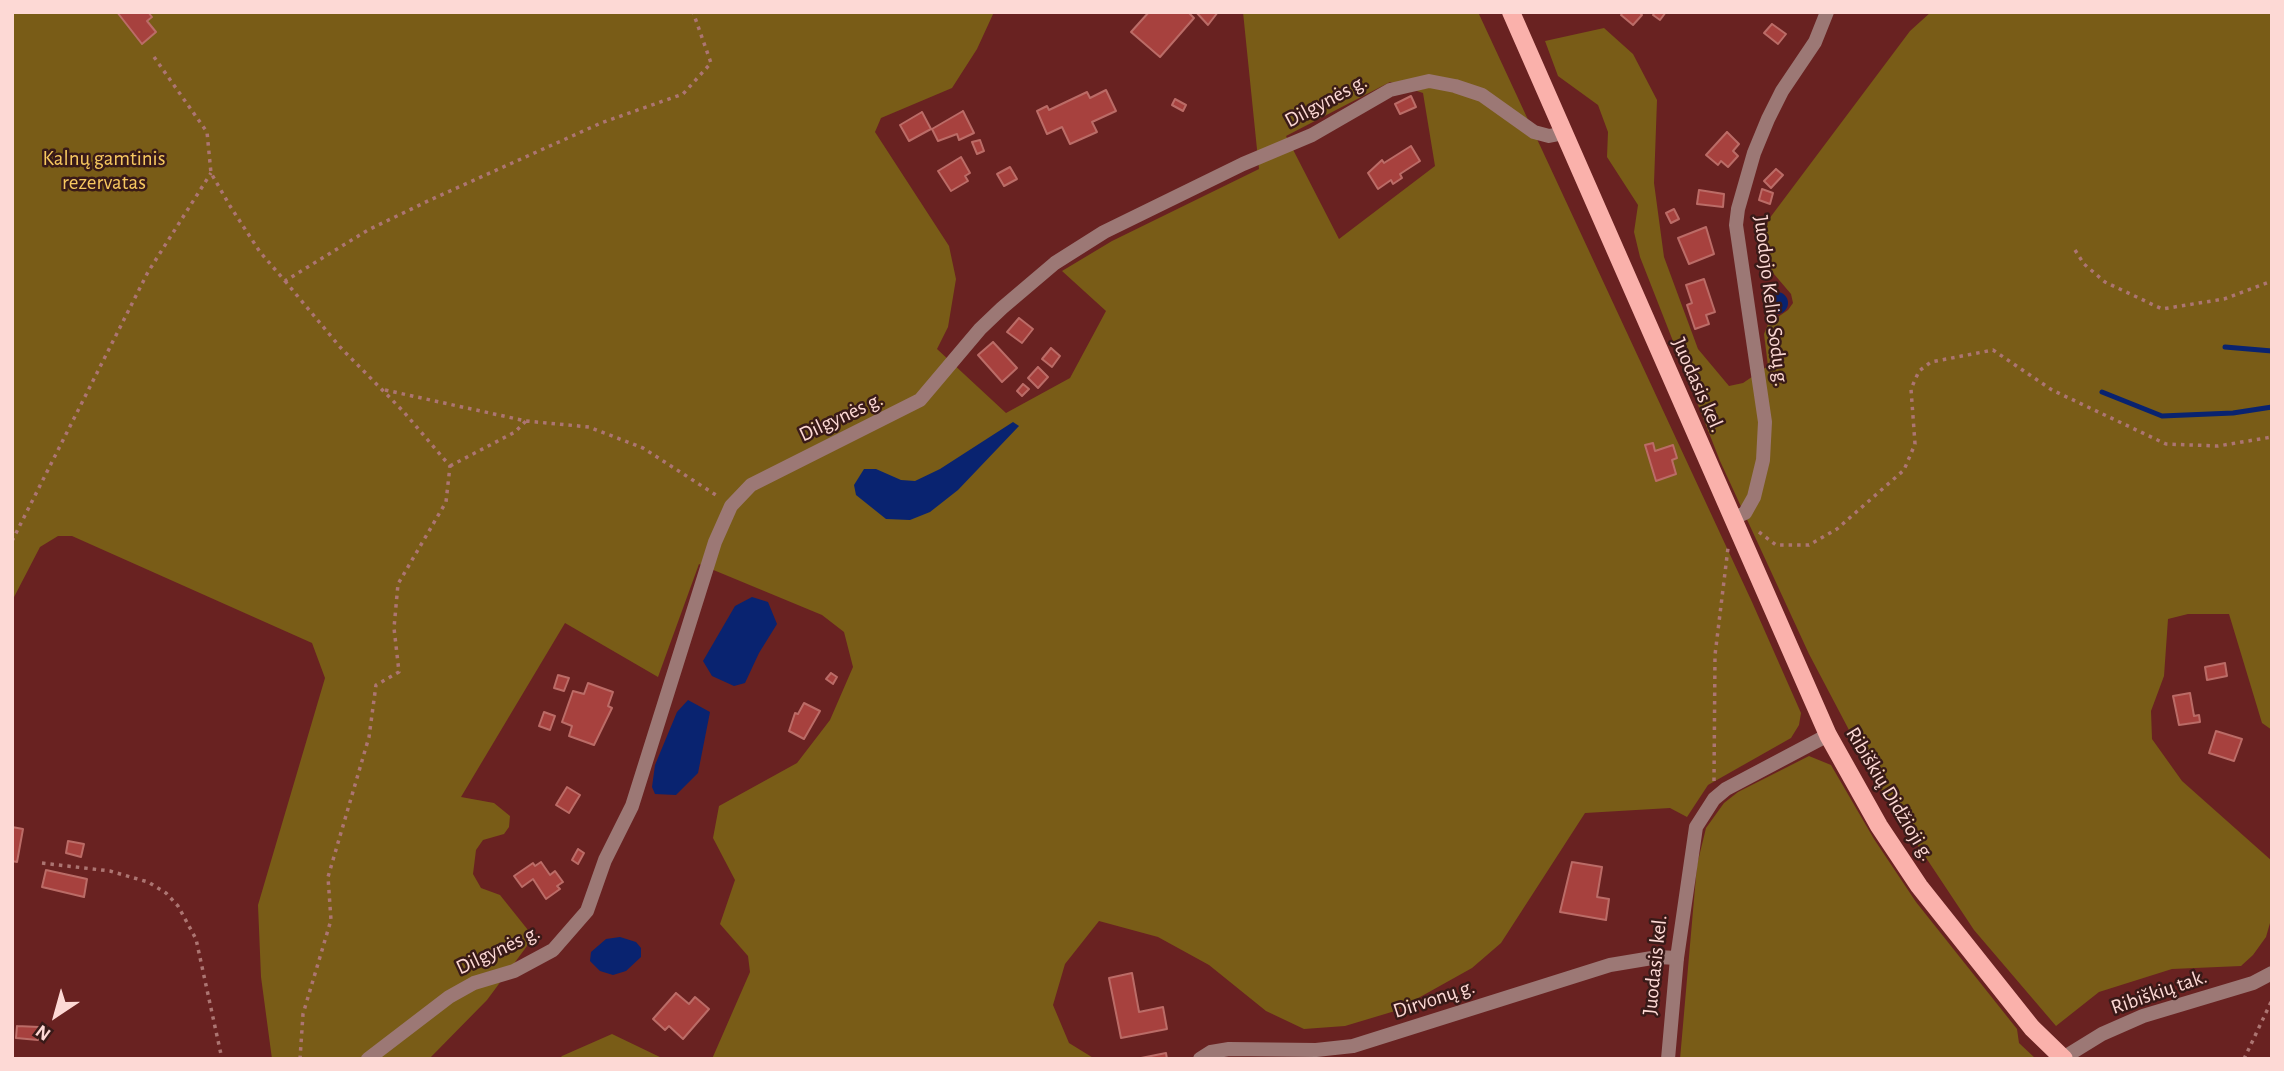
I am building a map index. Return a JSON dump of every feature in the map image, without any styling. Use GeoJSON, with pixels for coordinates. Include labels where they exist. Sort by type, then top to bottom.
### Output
{"type":"FeatureCollection","features":[{"type":"Feature","properties":{"kind":"main road","name":"Juodasis kel."},"geometry":{"type":"LineString","coordinates":[[1511,12],[1738,516]]}},
{"type":"Feature","properties":{"kind":"main road","name":"Ribiškių Didžioji g."},"geometry":{"type":"LineString","coordinates":[[1738,516],[1828,735],[1879,826],[1933,905],[2032,1028],[2064,1058]]}},
{"type":"Feature","properties":{"kind":"street","name":"Juodojo Kelio Sodų g."},"geometry":{"type":"LineString","coordinates":[[1738,516],[1754,497],[1763,460],[1765,422],[1736,225],[1738,209],[1754,153],[1768,119],[1782,91],[1815,42],[1827,12]]}},
{"type":"Feature","properties":{"kind":"street","name":"Dilgynės g."},"geometry":{"type":"LineString","coordinates":[[368,1059],[449,997],[474,983],[514,971],[553,950],[587,911],[605,860],[632,806],[715,542],[732,506],[751,485],[920,400],[980,329],[1055,263],[1084,244],[1243,164],[1312,135],[1390,90],[1429,81],[1455,86],[1482,95],[1534,132],[1549,136],[1564,134]]}},
{"type":"Feature","properties":{"kind":"street","name":"Juodasis kel."},"geometry":{"type":"LineString","coordinates":[[1668,1059],[1677,958],[1696,827],[1714,799],[1753,773],[1828,735]]}},
{"type":"Feature","properties":{"kind":"street","name":"Dirvonų g."},"geometry":{"type":"LineString","coordinates":[[1200,1059],[1211,1052],[1229,1049],[1316,1050],[1353,1046],[1610,965],[1658,957],[1677,958]]}},
{"type":"Feature","properties":{"kind":"street","name":"Ribiškių tak."},"geometry":{"type":"LineString","coordinates":[[2064,1058],[2102,1034],[2143,1016],[2253,983],[2272,972]]}},
{"type":"Feature","properties":{"kind":"path"},"geometry":{"type":"LineString","coordinates":[[285,281],[368,230],[430,200],[601,123],[683,94],[711,63],[694,12]]}},
{"type":"Feature","properties":{"kind":"path"},"geometry":{"type":"LineString","coordinates":[[154,57],[207,132],[211,173],[260,252],[341,347],[450,466],[446,502],[398,584],[394,628],[399,672],[376,685],[369,737],[328,877],[331,920],[303,1014],[300,1059]]}},
{"type":"Feature","properties":{"kind":"path"},"geometry":{"type":"LineString","coordinates":[[12,541],[148,272],[211,173]]}},
{"type":"Feature","properties":{"kind":"path"},"geometry":{"type":"LineString","coordinates":[[2075,250],[2084,264],[2105,282],[2162,309],[2224,299],[2272,281]]}},
{"type":"Feature","properties":{"kind":"path"},"geometry":{"type":"LineString","coordinates":[[1714,799],[1714,655],[1738,516],[1776,545],[1809,545],[1837,529],[1904,470],[1915,444],[1911,389],[1919,371],[1931,362],[1993,350],[2052,390],[2166,444],[2218,446],[2272,437]]}},
{"type":"Feature","properties":{"kind":"path"},"geometry":{"type":"LineString","coordinates":[[383,390],[526,421],[589,427],[643,448],[732,506]]}},
{"type":"Feature","properties":{"kind":"path"},"geometry":{"type":"LineString","coordinates":[[450,466],[515,432],[526,421]]}},
{"type":"Feature","properties":{"kind":"path"},"geometry":{"type":"LineString","coordinates":[[42,863],[110,871],[148,882],[166,893],[178,906],[196,939],[222,1059]]}},
{"type":"Feature","properties":{"kind":"path"},"geometry":{"type":"LineString","coordinates":[[2244,1059],[2272,1000]]}},
{"type":"Feature","properties":{"kind":"green space","name":"Kalnų gamtinis rezervatas"},"geometry":{"type":"Polygon","coordinates":[[[12,12],[994,12],[977,49],[952,88],[881,118],[875,132],[949,246],[956,279],[948,327],[937,349],[1006,413],[1070,378],[1106,311],[1062,271],[1112,241],[1259,169],[1243,12],[1478,12],[1801,713],[1799,725],[1791,738],[1708,785],[1687,817],[1670,808],[1585,813],[1501,943],[1472,968],[1395,1011],[1345,1026],[1304,1029],[1266,1011],[1209,965],[1158,937],[1099,921],[1065,964],[1053,1005],[1069,1043],[1095,1059],[712,1059],[750,972],[748,956],[720,924],[735,880],[713,838],[719,806],[797,763],[830,720],[853,667],[844,632],[822,615],[699,564],[658,677],[565,623],[461,797],[494,803],[510,816],[509,827],[504,834],[483,840],[476,850],[473,874],[481,888],[500,895],[528,930],[527,946],[487,1000],[429,1059],[272,1059],[261,977],[258,905],[325,678],[312,643],[72,536],[58,536],[40,547],[12,601],[12,12]],[[1390,82],[1286,136],[1339,239],[1435,166],[1423,93],[1390,82]]]}},
{"type":"Feature","properties":{"kind":"green space"},"geometry":{"type":"Polygon","coordinates":[[[1931,12],[2272,12],[2272,730],[2262,723],[2229,614],[2188,614],[2168,619],[2164,676],[2151,711],[2152,739],[2182,781],[2272,861],[2272,916],[2266,937],[2241,966],[2172,969],[2099,992],[2056,1026],[1974,930],[1879,787],[1809,654],[1720,461],[1640,257],[1634,232],[1638,205],[1607,157],[1608,132],[1598,105],[1558,76],[1545,41],[1604,28],[1633,54],[1657,100],[1654,183],[1664,257],[1698,349],[1729,386],[1743,383],[1768,366],[1764,334],[1768,324],[1788,310],[1793,303],[1791,294],[1768,267],[1759,248],[1769,219],[1910,31],[1931,12]]]}},
{"type":"Feature","properties":{"kind":"green space"},"geometry":{"type":"Polygon","coordinates":[[[1809,756],[1831,765],[1874,839],[1916,902],[2017,1029],[2019,1043],[2036,1059],[1680,1059],[1697,865],[1706,828],[1724,803],[1738,792],[1809,756]]]}},
{"type":"Feature","properties":{"kind":"green space"},"geometry":{"type":"Polygon","coordinates":[[[612,1034],[664,1059],[559,1059],[562,1056],[612,1034]]]}},
{"type":"Feature","properties":{"kind":"shaded area"},"geometry":{"type":"Polygon","coordinates":[[[1777,292],[1785,295],[1788,303],[1785,311],[1777,314],[1769,311],[1766,303],[1769,295],[1777,292]]]}},
{"type":"Feature","properties":{"kind":"shaded area"},"geometry":{"type":"Polygon","coordinates":[[[1013,422],[1019,426],[958,490],[930,512],[910,520],[886,519],[856,495],[854,485],[864,469],[876,469],[901,480],[915,481],[940,469],[1013,422]]]}},
{"type":"Feature","properties":{"kind":"shaded area"},"geometry":{"type":"Polygon","coordinates":[[[752,597],[768,602],[777,624],[745,683],[734,686],[712,676],[703,661],[735,606],[752,597]]]}},
{"type":"Feature","properties":{"kind":"shaded area"},"geometry":{"type":"Polygon","coordinates":[[[688,700],[710,712],[698,773],[676,795],[655,794],[652,787],[655,765],[677,712],[688,700]]]}},
{"type":"Feature","properties":{"kind":"shaded area"},"geometry":{"type":"Polygon","coordinates":[[[620,937],[636,942],[641,948],[641,957],[626,971],[613,975],[600,971],[590,961],[591,952],[606,939],[620,937]]]}},
{"type":"Feature","properties":{"kind":"building"},"geometry":{"type":"Polygon","coordinates":[[[117,12],[148,12],[152,17],[147,21],[156,32],[142,44],[117,12]]]}},
{"type":"Feature","properties":{"kind":"building"},"geometry":{"type":"Polygon","coordinates":[[[1149,12],[1188,12],[1194,18],[1160,57],[1131,32],[1149,12]]]}},
{"type":"Feature","properties":{"kind":"building"},"geometry":{"type":"Polygon","coordinates":[[[1196,12],[1218,12],[1208,25],[1196,12]]]}},
{"type":"Feature","properties":{"kind":"building"},"geometry":{"type":"Polygon","coordinates":[[[1623,12],[1639,12],[1642,15],[1633,25],[1621,15],[1623,12]]]}},
{"type":"Feature","properties":{"kind":"building"},"geometry":{"type":"Polygon","coordinates":[[[1655,12],[1666,12],[1660,20],[1653,15],[1655,12]]]}},
{"type":"Feature","properties":{"kind":"building"},"geometry":{"type":"Polygon","coordinates":[[[1772,24],[1786,34],[1778,44],[1764,33],[1772,24]]]}},
{"type":"Feature","properties":{"kind":"building"},"geometry":{"type":"Polygon","coordinates":[[[1106,90],[1116,111],[1092,122],[1097,132],[1070,144],[1062,127],[1047,134],[1037,111],[1047,106],[1049,110],[1087,92],[1090,98],[1106,90]]]}},
{"type":"Feature","properties":{"kind":"building"},"geometry":{"type":"Polygon","coordinates":[[[1411,96],[1416,107],[1400,114],[1395,104],[1411,96]]]}},
{"type":"Feature","properties":{"kind":"building"},"geometry":{"type":"Polygon","coordinates":[[[1175,99],[1186,105],[1183,111],[1172,105],[1175,99]]]}},
{"type":"Feature","properties":{"kind":"building"},"geometry":{"type":"Polygon","coordinates":[[[963,111],[974,133],[959,140],[957,134],[938,141],[932,129],[963,111]]]}},
{"type":"Feature","properties":{"kind":"building"},"geometry":{"type":"Polygon","coordinates":[[[922,112],[931,129],[909,141],[900,125],[922,112]]]}},
{"type":"Feature","properties":{"kind":"building"},"geometry":{"type":"Polygon","coordinates":[[[1727,132],[1739,144],[1733,151],[1738,156],[1728,167],[1721,161],[1718,165],[1706,155],[1727,132]]]}},
{"type":"Feature","properties":{"kind":"building"},"geometry":{"type":"Polygon","coordinates":[[[980,140],[984,151],[977,154],[972,142],[980,140]]]}},
{"type":"Feature","properties":{"kind":"building"},"geometry":{"type":"Polygon","coordinates":[[[1411,146],[1420,161],[1400,174],[1402,178],[1393,184],[1391,180],[1378,189],[1368,173],[1382,160],[1384,163],[1411,146]]]}},
{"type":"Feature","properties":{"kind":"building"},"geometry":{"type":"Polygon","coordinates":[[[961,157],[970,173],[965,176],[968,181],[951,191],[938,171],[961,157]]]}},
{"type":"Feature","properties":{"kind":"building"},"geometry":{"type":"Polygon","coordinates":[[[1010,167],[1017,179],[1004,186],[997,174],[1010,167]]]}},
{"type":"Feature","properties":{"kind":"building"},"geometry":{"type":"Polygon","coordinates":[[[1776,169],[1783,175],[1771,188],[1764,181],[1776,169]]]}},
{"type":"Feature","properties":{"kind":"building"},"geometry":{"type":"Polygon","coordinates":[[[1762,189],[1773,193],[1770,204],[1759,200],[1762,189]]]}},
{"type":"Feature","properties":{"kind":"building"},"geometry":{"type":"Polygon","coordinates":[[[1699,190],[1724,194],[1723,207],[1697,204],[1699,190]]]}},
{"type":"Feature","properties":{"kind":"building"},"geometry":{"type":"Polygon","coordinates":[[[1674,209],[1679,219],[1671,223],[1666,213],[1674,209]]]}},
{"type":"Feature","properties":{"kind":"building"},"geometry":{"type":"Polygon","coordinates":[[[1706,227],[1714,254],[1689,264],[1678,238],[1706,227]]]}},
{"type":"Feature","properties":{"kind":"building"},"geometry":{"type":"Polygon","coordinates":[[[1704,279],[1715,312],[1706,315],[1709,324],[1695,329],[1687,305],[1692,303],[1686,285],[1704,279]]]}},
{"type":"Feature","properties":{"kind":"building"},"geometry":{"type":"Polygon","coordinates":[[[1019,318],[1033,329],[1022,343],[1007,332],[1019,318]]]}},
{"type":"Feature","properties":{"kind":"building"},"geometry":{"type":"Polygon","coordinates":[[[993,342],[1017,368],[1002,382],[978,355],[993,342]]]}},
{"type":"Feature","properties":{"kind":"building"},"geometry":{"type":"Polygon","coordinates":[[[1051,348],[1060,356],[1052,367],[1042,359],[1051,348]]]}},
{"type":"Feature","properties":{"kind":"building"},"geometry":{"type":"Polygon","coordinates":[[[1038,367],[1048,377],[1038,388],[1028,378],[1038,367]]]}},
{"type":"Feature","properties":{"kind":"building"},"geometry":{"type":"Polygon","coordinates":[[[1023,384],[1029,389],[1022,396],[1017,391],[1023,384]]]}},
{"type":"Feature","properties":{"kind":"building"},"geometry":{"type":"Polygon","coordinates":[[[1653,443],[1655,451],[1673,445],[1677,458],[1672,460],[1676,474],[1656,481],[1645,445],[1653,443]]]}},
{"type":"Feature","properties":{"kind":"building"},"geometry":{"type":"Polygon","coordinates":[[[2225,663],[2227,676],[2207,680],[2205,667],[2225,663]]]}},
{"type":"Feature","properties":{"kind":"building"},"geometry":{"type":"Polygon","coordinates":[[[831,673],[837,677],[833,684],[826,679],[831,673]]]}},
{"type":"Feature","properties":{"kind":"building"},"geometry":{"type":"Polygon","coordinates":[[[558,675],[569,678],[564,691],[554,688],[558,675]]]}},
{"type":"Feature","properties":{"kind":"building"},"geometry":{"type":"Polygon","coordinates":[[[588,683],[613,692],[608,706],[612,708],[594,745],[569,736],[572,726],[562,722],[573,691],[584,694],[588,683]]]}},
{"type":"Feature","properties":{"kind":"building"},"geometry":{"type":"Polygon","coordinates":[[[2190,693],[2194,716],[2199,715],[2200,722],[2179,725],[2173,696],[2190,693]]]}},
{"type":"Feature","properties":{"kind":"building"},"geometry":{"type":"Polygon","coordinates":[[[804,703],[820,711],[804,739],[789,731],[795,713],[798,714],[804,703]]]}},
{"type":"Feature","properties":{"kind":"building"},"geometry":{"type":"Polygon","coordinates":[[[544,712],[555,716],[550,730],[539,726],[544,712]]]}},
{"type":"Feature","properties":{"kind":"building"},"geometry":{"type":"Polygon","coordinates":[[[2216,731],[2242,739],[2234,761],[2209,753],[2216,731]]]}},
{"type":"Feature","properties":{"kind":"building"},"geometry":{"type":"Polygon","coordinates":[[[567,787],[580,795],[569,813],[556,805],[567,787]]]}},
{"type":"Feature","properties":{"kind":"building"},"geometry":{"type":"Polygon","coordinates":[[[12,827],[23,829],[17,862],[12,861],[12,827]]]}},
{"type":"Feature","properties":{"kind":"building"},"geometry":{"type":"Polygon","coordinates":[[[68,841],[84,844],[81,857],[66,853],[68,841]]]}},
{"type":"Feature","properties":{"kind":"building"},"geometry":{"type":"Polygon","coordinates":[[[578,849],[584,853],[578,864],[572,860],[578,849]]]}},
{"type":"Feature","properties":{"kind":"building"},"geometry":{"type":"Polygon","coordinates":[[[541,862],[550,875],[555,871],[563,882],[557,886],[560,889],[546,899],[533,879],[522,887],[514,876],[533,863],[535,866],[541,862]]]}},
{"type":"Feature","properties":{"kind":"building"},"geometry":{"type":"Polygon","coordinates":[[[1572,862],[1602,867],[1597,897],[1609,899],[1606,920],[1560,912],[1572,862]]]}},
{"type":"Feature","properties":{"kind":"building"},"geometry":{"type":"Polygon","coordinates":[[[46,870],[87,879],[84,897],[42,887],[46,870]]]}},
{"type":"Feature","properties":{"kind":"building"},"geometry":{"type":"Polygon","coordinates":[[[1132,973],[1139,1012],[1163,1007],[1167,1029],[1121,1038],[1109,978],[1132,973]]]}},
{"type":"Feature","properties":{"kind":"building"},"geometry":{"type":"Polygon","coordinates":[[[676,993],[689,1004],[695,997],[709,1009],[683,1039],[669,1026],[665,1030],[653,1019],[676,993]]]}},
{"type":"Feature","properties":{"kind":"building"},"geometry":{"type":"Polygon","coordinates":[[[17,1026],[39,1027],[38,1040],[16,1038],[17,1026]]]}},
{"type":"Feature","properties":{"kind":"building"},"geometry":{"type":"Polygon","coordinates":[[[1166,1053],[1167,1059],[1136,1059],[1166,1053]]]}},
{"type":"Feature","properties":{"kind":"waterway"},"geometry":{"type":"LineString","coordinates":[[2225,347],[2272,351]]}},
{"type":"Feature","properties":{"kind":"waterway"},"geometry":{"type":"LineString","coordinates":[[2102,392],[2162,416],[2233,413],[2272,407]]}}]}
